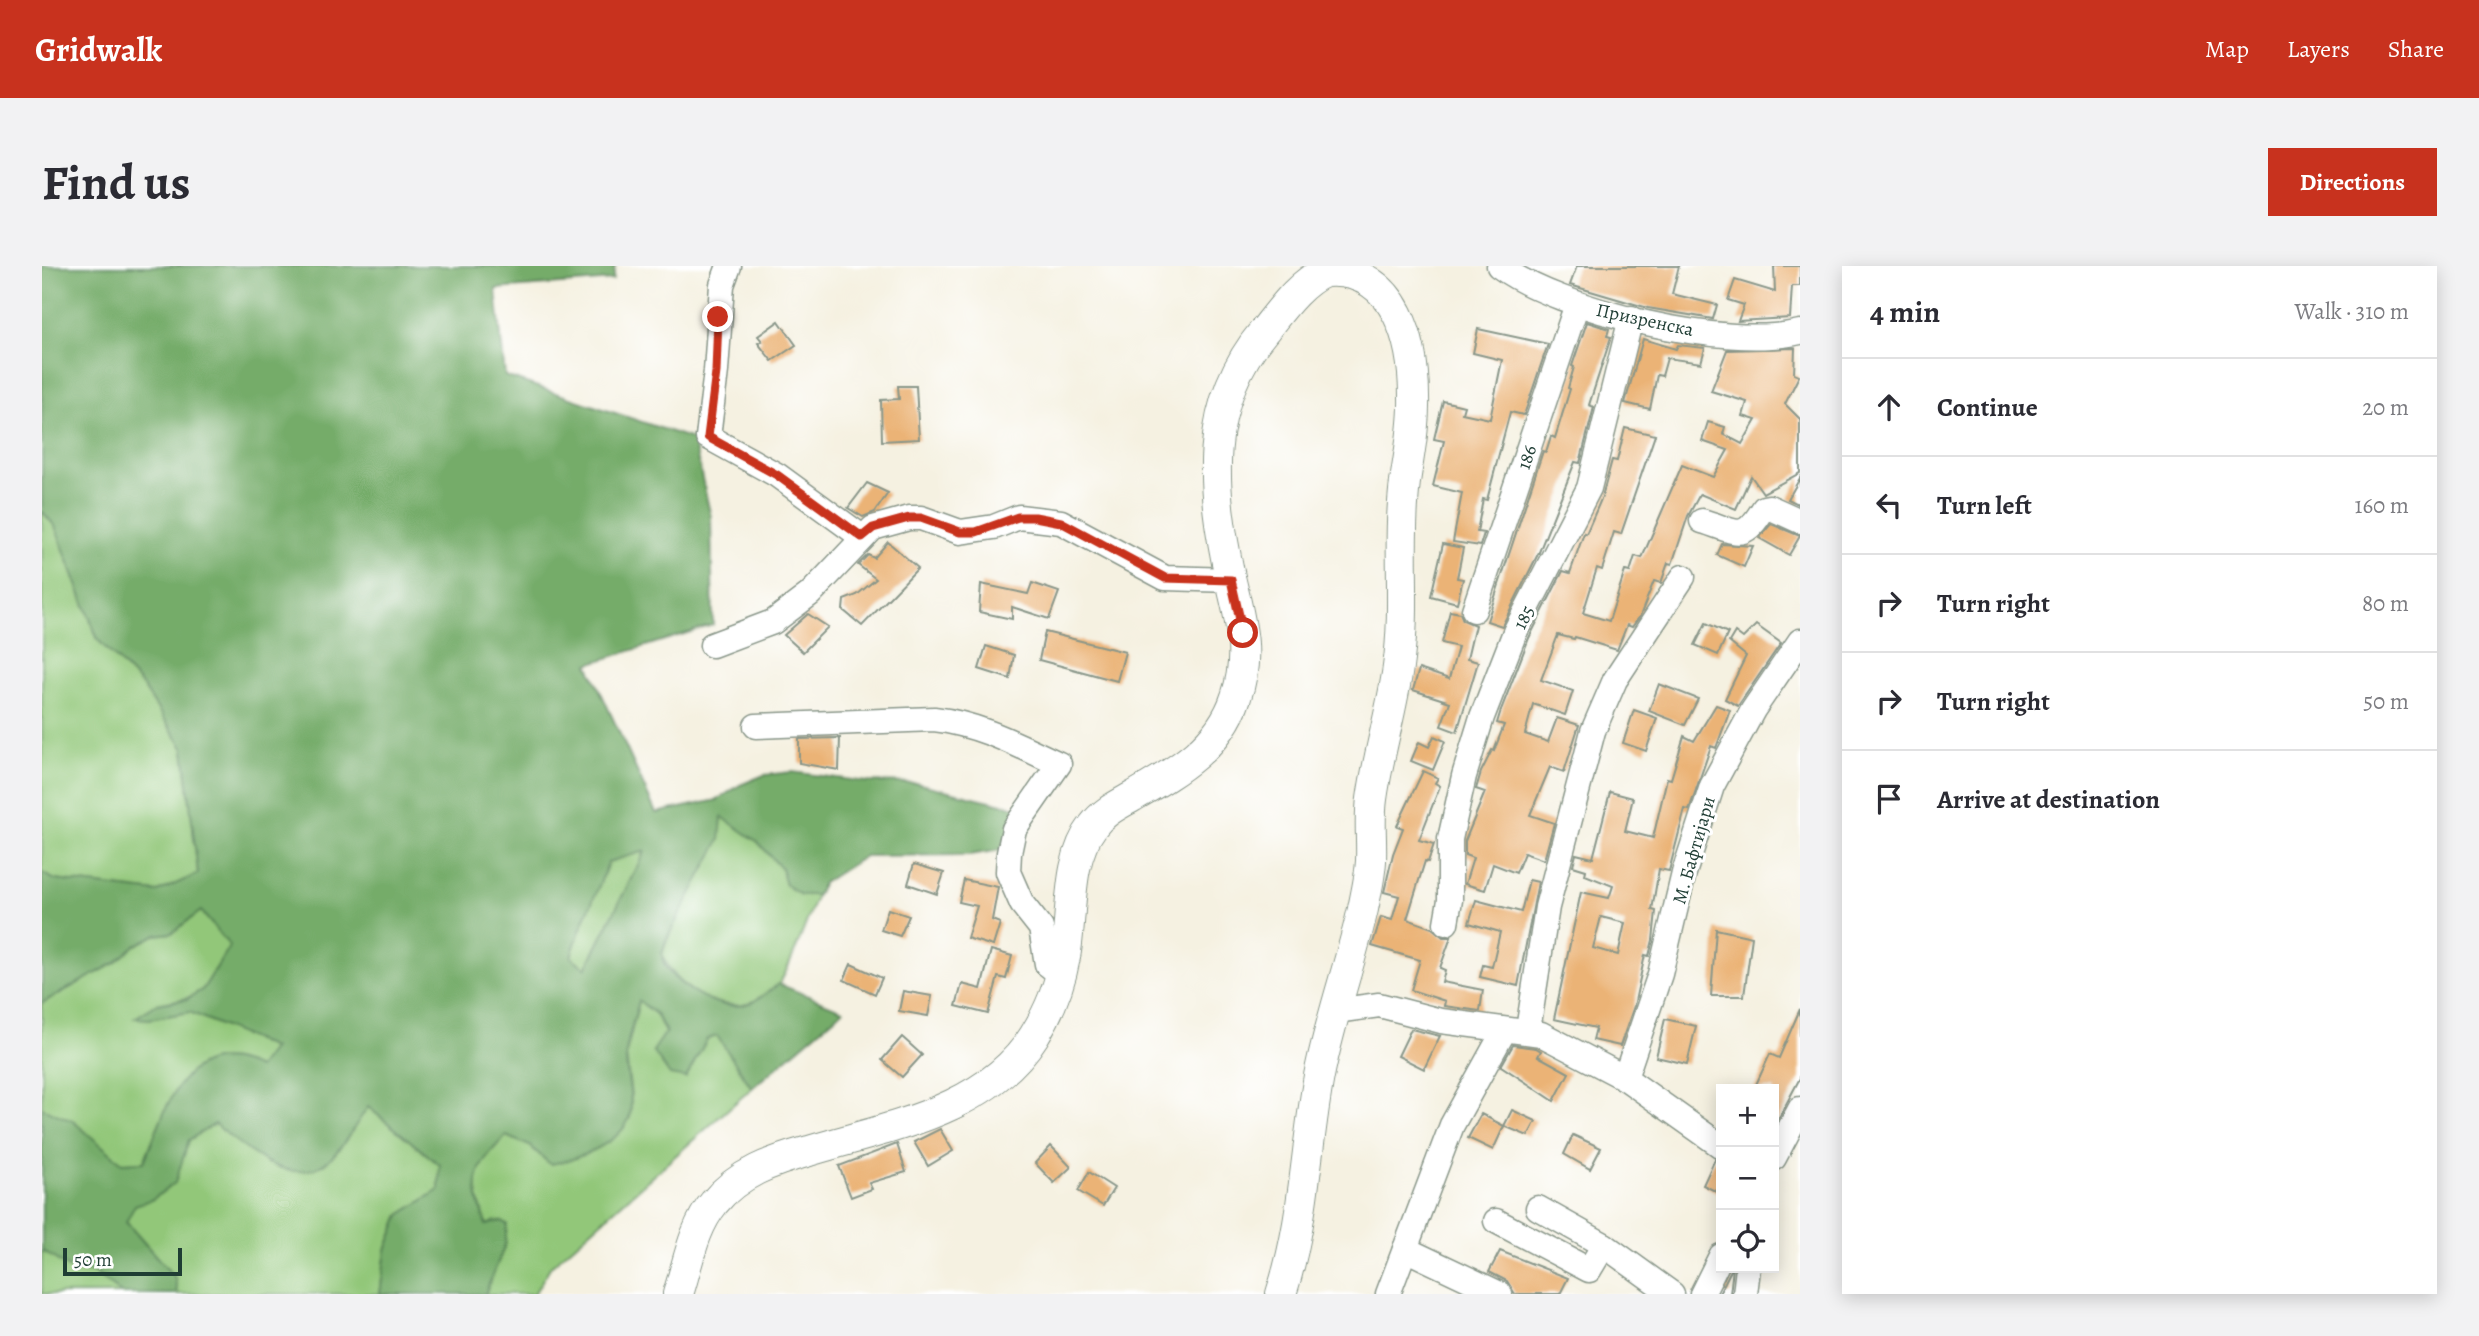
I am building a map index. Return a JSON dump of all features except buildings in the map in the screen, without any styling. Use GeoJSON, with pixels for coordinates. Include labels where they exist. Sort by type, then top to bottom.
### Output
{"type":"FeatureCollection","features":[{"type":"Feature","properties":{"kind":"main road"},"geometry":{"type":"LineString","coordinates":[[678,1294],[701,1222],[729,1186],[748,1173],[781,1159],[917,1118],[987,1086],[1011,1066],[1029,1044],[1044,1019],[1061,975],[1077,862],[1089,831],[1109,810],[1209,746],[1234,704],[1246,657],[1219,511],[1215,442],[1229,389],[1257,339],[1314,278],[1329,269],[1351,267],[1369,271],[1383,279],[1390,289],[1405,327],[1415,392],[1413,438],[1401,520],[1401,632],[1398,667],[1371,806],[1367,887],[1320,1070],[1300,1226],[1281,1294]]}},
{"type":"Feature","properties":{"kind":"street"},"geometry":{"type":"LineString","coordinates":[[729,266],[722,285],[708,437],[777,475],[862,537]]}},
{"type":"Feature","properties":{"kind":"street","name":"Призренска"},"geometry":{"type":"LineString","coordinates":[[1499,266],[1520,282],[1577,304],[1630,318],[1728,335],[1800,332]]}},
{"type":"Feature","properties":{"kind":"street","name":"186"},"geometry":{"type":"LineString","coordinates":[[1474,610],[1577,304]]}},
{"type":"Feature","properties":{"kind":"street","name":"185"},"geometry":{"type":"LineString","coordinates":[[1446,923],[1450,900],[1450,839],[1464,776],[1515,632],[1589,488],[1630,318]]}},
{"type":"Feature","properties":{"kind":"street"},"geometry":{"type":"LineString","coordinates":[[1702,521],[1744,532],[1752,528],[1765,508],[1769,507],[1800,521]]}},
{"type":"Feature","properties":{"kind":"street"},"geometry":{"type":"LineString","coordinates":[[712,645],[774,622],[810,594],[873,528],[909,518],[921,518],[960,532],[976,532],[1018,517],[1061,522],[1165,578],[1231,580]]}},
{"type":"Feature","properties":{"kind":"street"},"geometry":{"type":"LineString","coordinates":[[1388,1294],[1452,1125],[1516,1030],[1593,731],[1615,680],[1683,577]]}},
{"type":"Feature","properties":{"kind":"street","name":"М. Бафтијари"},"geometry":{"type":"LineString","coordinates":[[1625,1078],[1660,974],[1684,873],[1712,786],[1753,710],[1800,640]]}},
{"type":"Feature","properties":{"kind":"street"},"geometry":{"type":"LineString","coordinates":[[756,726],[934,719],[958,722],[991,733],[1059,764],[1014,829],[1008,872],[1022,904],[1041,929],[1047,964],[1061,975]]}},
{"type":"Feature","properties":{"kind":"street"},"geometry":{"type":"LineString","coordinates":[[1335,1011],[1379,1005],[1441,1020],[1516,1030],[1551,1038],[1625,1078],[1716,1142]]}},
{"type":"Feature","properties":{"kind":"street"},"geometry":{"type":"LineString","coordinates":[[1779,1149],[1800,1109]]}},
{"type":"Feature","properties":{"kind":"street"},"geometry":{"type":"LineString","coordinates":[[1538,1208],[1604,1245],[1672,1294]]}},
{"type":"Feature","properties":{"kind":"street"},"geometry":{"type":"LineString","coordinates":[[1496,1221],[1589,1270],[1604,1245]]}},
{"type":"Feature","properties":{"kind":"street"},"geometry":{"type":"LineString","coordinates":[[1405,1249],[1500,1294]]}},
{"type":"Feature","properties":{"kind":"street"},"geometry":{"type":"LineString","coordinates":[[1702,1294],[1716,1266]]}},
{"type":"Feature","properties":{"kind":"street"},"geometry":{"type":"LineString","coordinates":[[1745,1294],[1747,1273]]}},
{"type":"Feature","properties":{"kind":"green space"},"geometry":{"type":"Polygon","coordinates":[[[42,266],[615,266],[613,280],[496,289],[505,376],[693,439],[711,517],[713,625],[588,664],[656,813],[717,800],[740,785],[764,775],[792,772],[867,782],[916,783],[1019,808],[1001,850],[969,855],[865,856],[823,883],[817,895],[801,895],[786,885],[781,868],[758,842],[722,817],[720,840],[666,940],[662,956],[665,965],[680,983],[703,997],[726,1005],[748,1004],[779,984],[843,1010],[752,1088],[717,1036],[707,1039],[686,1078],[670,1075],[653,1051],[666,1032],[656,1014],[639,1001],[626,1055],[630,1115],[618,1134],[609,1142],[585,1154],[550,1164],[530,1146],[506,1136],[481,1167],[477,1186],[486,1225],[501,1221],[507,1224],[505,1245],[485,1294],[380,1294],[386,1250],[400,1215],[439,1190],[440,1165],[368,1107],[331,1158],[311,1170],[296,1171],[266,1162],[215,1124],[189,1140],[175,1183],[153,1199],[135,1205],[126,1222],[175,1278],[177,1294],[122,1294],[95,1273],[70,1269],[42,1250],[42,1108],[73,1121],[122,1163],[144,1162],[170,1100],[195,1068],[212,1060],[233,1060],[258,1068],[273,1048],[190,1012],[149,1019],[135,1018],[157,1004],[187,999],[203,989],[230,946],[201,911],[171,933],[155,935],[134,946],[115,963],[42,1003],[42,873],[55,880],[158,892],[198,874],[184,749],[141,684],[98,640],[55,526],[42,511],[42,266]],[[645,851],[608,862],[571,957],[586,968],[645,851]]]}},
{"type":"Feature","properties":{"kind":"green space"},"geometry":{"type":"Polygon","coordinates":[[[42,511],[55,526],[98,640],[141,684],[184,749],[198,874],[158,892],[55,880],[42,873],[42,511]]]}},
{"type":"Feature","properties":{"kind":"green space"},"geometry":{"type":"Polygon","coordinates":[[[722,816],[758,842],[781,868],[786,885],[801,895],[817,895],[794,955],[779,984],[765,997],[748,1004],[714,1002],[698,994],[683,984],[662,955],[668,937],[705,868],[719,833],[722,816]]]}},
{"type":"Feature","properties":{"kind":"green space"},"geometry":{"type":"Polygon","coordinates":[[[646,850],[586,968],[571,957],[608,862],[646,850]]]}},
{"type":"Feature","properties":{"kind":"green space"},"geometry":{"type":"Polygon","coordinates":[[[201,911],[230,946],[203,989],[187,998],[157,1004],[137,1017],[149,1019],[190,1012],[273,1048],[258,1068],[233,1060],[212,1060],[196,1068],[170,1100],[144,1162],[122,1163],[42,1108],[42,1003],[115,963],[134,946],[155,935],[172,933],[201,911]]]}},
{"type":"Feature","properties":{"kind":"green space"},"geometry":{"type":"Polygon","coordinates":[[[639,1001],[656,1014],[686,1077],[707,1039],[718,1036],[752,1088],[551,1266],[534,1294],[485,1294],[505,1245],[495,1221],[487,1225],[482,1210],[477,1186],[480,1168],[506,1136],[530,1146],[550,1164],[607,1143],[630,1118],[631,1096],[626,1054],[639,1001]]]}},
{"type":"Feature","properties":{"kind":"green space"},"geometry":{"type":"Polygon","coordinates":[[[368,1107],[440,1165],[439,1190],[400,1215],[386,1250],[380,1294],[177,1294],[175,1278],[126,1222],[134,1205],[153,1199],[182,1157],[189,1140],[215,1124],[268,1164],[327,1162],[368,1107]]]}},
{"type":"Feature","properties":{"kind":"green space"},"geometry":{"type":"Polygon","coordinates":[[[42,1250],[70,1268],[95,1273],[122,1294],[42,1294],[42,1250]]]}},
{"type":"Feature","properties":{"kind":"route"},"geometry":{"type":"LineString","coordinates":[[718,317],[716,372],[708,437],[777,475],[862,537],[873,528],[909,518],[921,518],[960,532],[976,532],[1018,517],[1061,522],[1165,578],[1231,580],[1243,633]]}}]}
